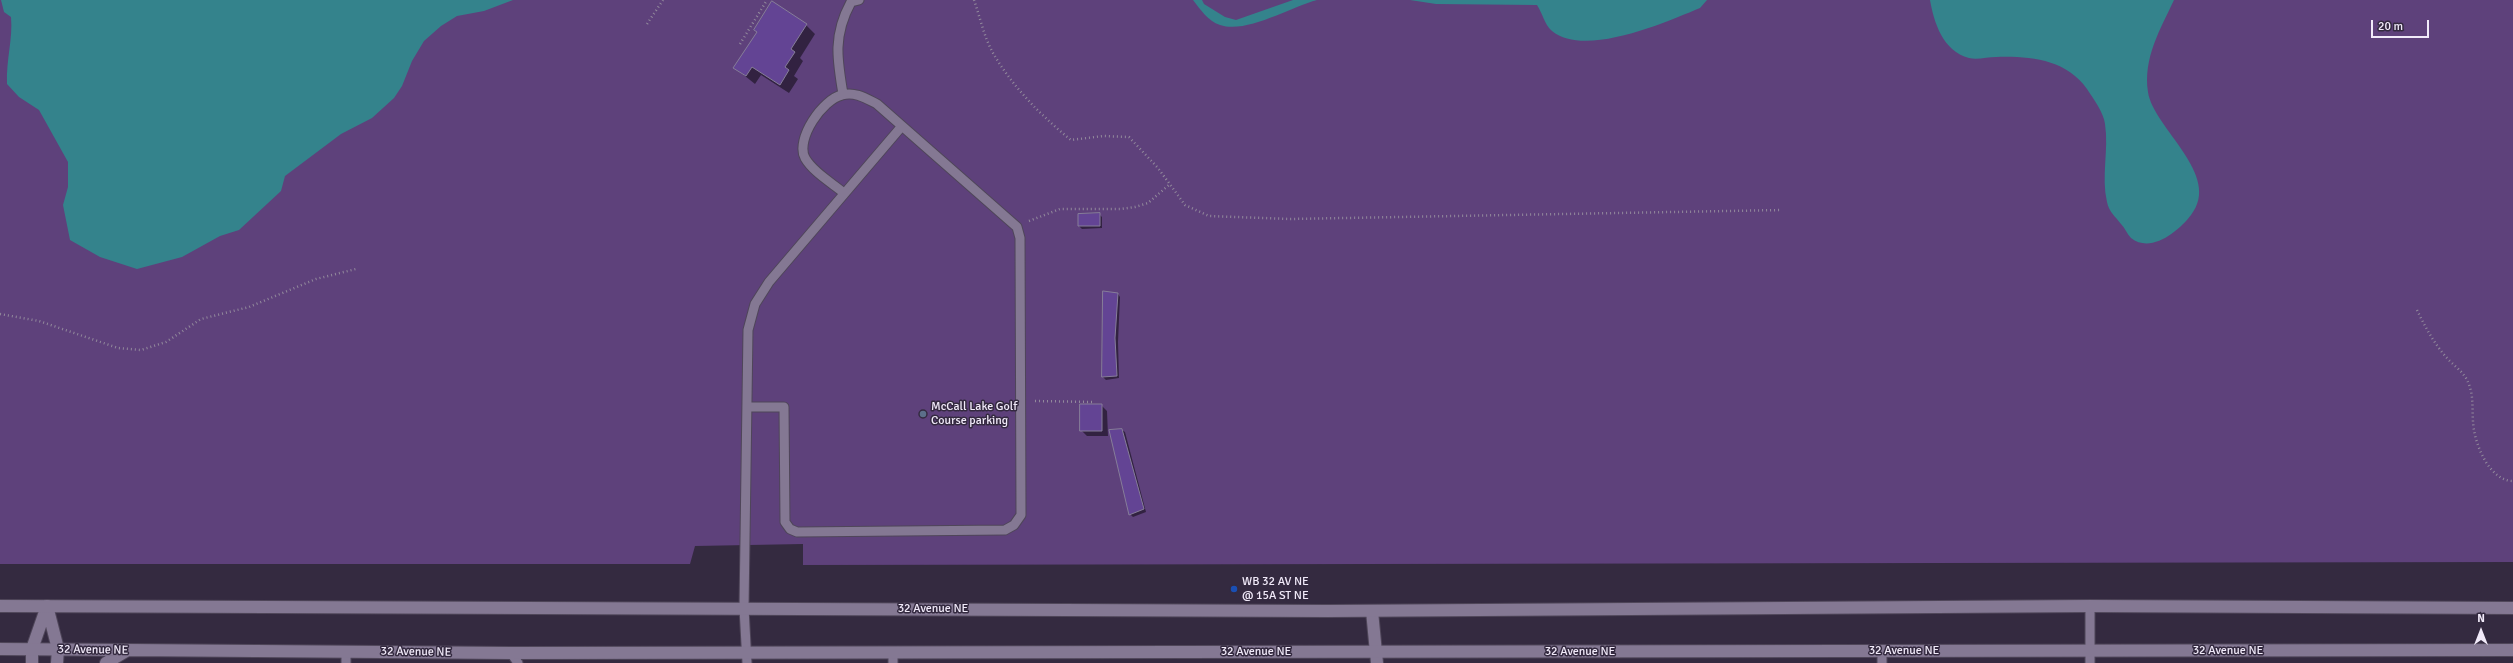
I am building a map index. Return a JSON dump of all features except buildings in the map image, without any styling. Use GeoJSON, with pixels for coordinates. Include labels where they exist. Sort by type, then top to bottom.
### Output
{"type":"FeatureCollection","features":[{"type":"Feature","properties":{"kind":"main road","name":"32 Avenue NE"},"geometry":{"type":"LineString","coordinates":[[0,606],[1372,610],[2090,606],[2513,608]]}},
{"type":"Feature","properties":{"kind":"main road"},"geometry":{"type":"LineString","coordinates":[[47,606],[58,649],[57,663]]}},
{"type":"Feature","properties":{"kind":"main road"},"geometry":{"type":"LineString","coordinates":[[32,663],[32,649],[47,606]]}},
{"type":"Feature","properties":{"kind":"main road"},"geometry":{"type":"LineString","coordinates":[[1372,610],[1377,658]]}},
{"type":"Feature","properties":{"kind":"main road","name":"32 Avenue NE"},"geometry":{"type":"LineString","coordinates":[[0,650],[58,649],[346,657],[515,658],[2090,657],[2513,650]]}},
{"type":"Feature","properties":{"kind":"main road"},"geometry":{"type":"LineString","coordinates":[[106,663],[127,651]]}},
{"type":"Feature","properties":{"kind":"lane"},"geometry":{"type":"LineString","coordinates":[[843,94],[837,52],[841,21],[851,2],[860,0]]}},
{"type":"Feature","properties":{"kind":"lane"},"geometry":{"type":"LineString","coordinates":[[747,407],[784,406],[785,522],[790,529],[797,532],[1005,530],[1014,525],[1021,515],[1020,244],[1017,227],[877,104],[861,96],[843,94],[830,102],[811,124],[804,135],[802,146],[806,158],[844,193]]}},
{"type":"Feature","properties":{"kind":"lane"},"geometry":{"type":"LineString","coordinates":[[747,658],[744,608],[748,330],[755,304],[769,282],[902,126]]}},
{"type":"Feature","properties":{"kind":"lane"},"geometry":{"type":"LineString","coordinates":[[2090,606],[2090,657]]}},
{"type":"Feature","properties":{"kind":"path"},"geometry":{"type":"LineString","coordinates":[[647,24],[663,0]]}},
{"type":"Feature","properties":{"kind":"path"},"geometry":{"type":"LineString","coordinates":[[740,44],[767,0]]}},
{"type":"Feature","properties":{"kind":"path"},"geometry":{"type":"LineString","coordinates":[[974,0],[992,52],[1014,83],[1046,120],[1071,140],[1103,136],[1129,138],[1158,168],[1185,206],[1209,216],[1290,219],[1782,210]]}},
{"type":"Feature","properties":{"kind":"path"},"geometry":{"type":"LineString","coordinates":[[1017,227],[1060,209],[1121,209],[1135,207],[1148,202],[1170,184]]}},
{"type":"Feature","properties":{"kind":"path"},"geometry":{"type":"LineString","coordinates":[[0,314],[39,321],[118,348],[141,350],[166,342],[201,319],[249,307],[316,279],[356,269]]}},
{"type":"Feature","properties":{"kind":"path"},"geometry":{"type":"LineString","coordinates":[[2417,310],[2428,332],[2446,357],[2467,380],[2473,395],[2474,430],[2482,455],[2493,472],[2505,481],[2513,482]]}},
{"type":"Feature","properties":{"kind":"path"},"geometry":{"type":"LineString","coordinates":[[1046,401],[1093,402]]}},
{"type":"Feature","properties":{"kind":"shaded area"},"geometry":{"type":"Polygon","coordinates":[[[0,0],[2513,0],[2513,562],[803,565],[803,544],[695,546],[690,564],[0,564],[0,0]]]}},
{"type":"Feature","properties":{"kind":"shaded area"},"geometry":{"type":"Polygon","coordinates":[[[1,0],[513,0],[484,11],[457,16],[441,26],[424,41],[412,61],[402,86],[394,98],[372,118],[341,134],[285,176],[281,191],[239,230],[220,236],[182,257],[137,269],[100,257],[70,240],[63,205],[68,187],[68,162],[39,110],[19,97],[7,84],[11,17],[4,12],[1,0]]]}},
{"type":"Feature","properties":{"kind":"shaded area"},"geometry":{"type":"Polygon","coordinates":[[[1193,0],[1202,0],[1204,4],[1225,17],[1236,20],[1293,0],[1317,0],[1255,23],[1231,27],[1220,25],[1212,21],[1193,0]]]}},
{"type":"Feature","properties":{"kind":"shaded area"},"geometry":{"type":"Polygon","coordinates":[[[1410,0],[1707,0],[1700,8],[1647,29],[1626,35],[1584,41],[1566,38],[1552,31],[1547,25],[1537,5],[1436,4],[1410,0]]]}},
{"type":"Feature","properties":{"kind":"shaded area"},"geometry":{"type":"Polygon","coordinates":[[[1930,0],[2174,0],[2154,44],[2150,56],[2147,80],[2148,92],[2153,106],[2161,121],[2193,168],[2198,184],[2199,200],[2186,221],[2172,234],[2156,242],[2139,242],[2131,238],[2109,209],[2105,192],[2105,124],[2100,110],[2087,89],[2069,71],[2046,61],[2021,57],[1972,59],[1960,54],[1946,43],[1941,35],[1934,18],[1930,0]]]}},
{"type":"Feature","properties":{"kind":"place","name":"McCall Lake Golf Course parking"},"geometry":{"type":"Point","coordinates":[923,414]}},
{"type":"Feature","properties":{"kind":"place","name":"WB 32 AV NE @ 15A ST NE"},"geometry":{"type":"Point","coordinates":[1234,589]}}]}
